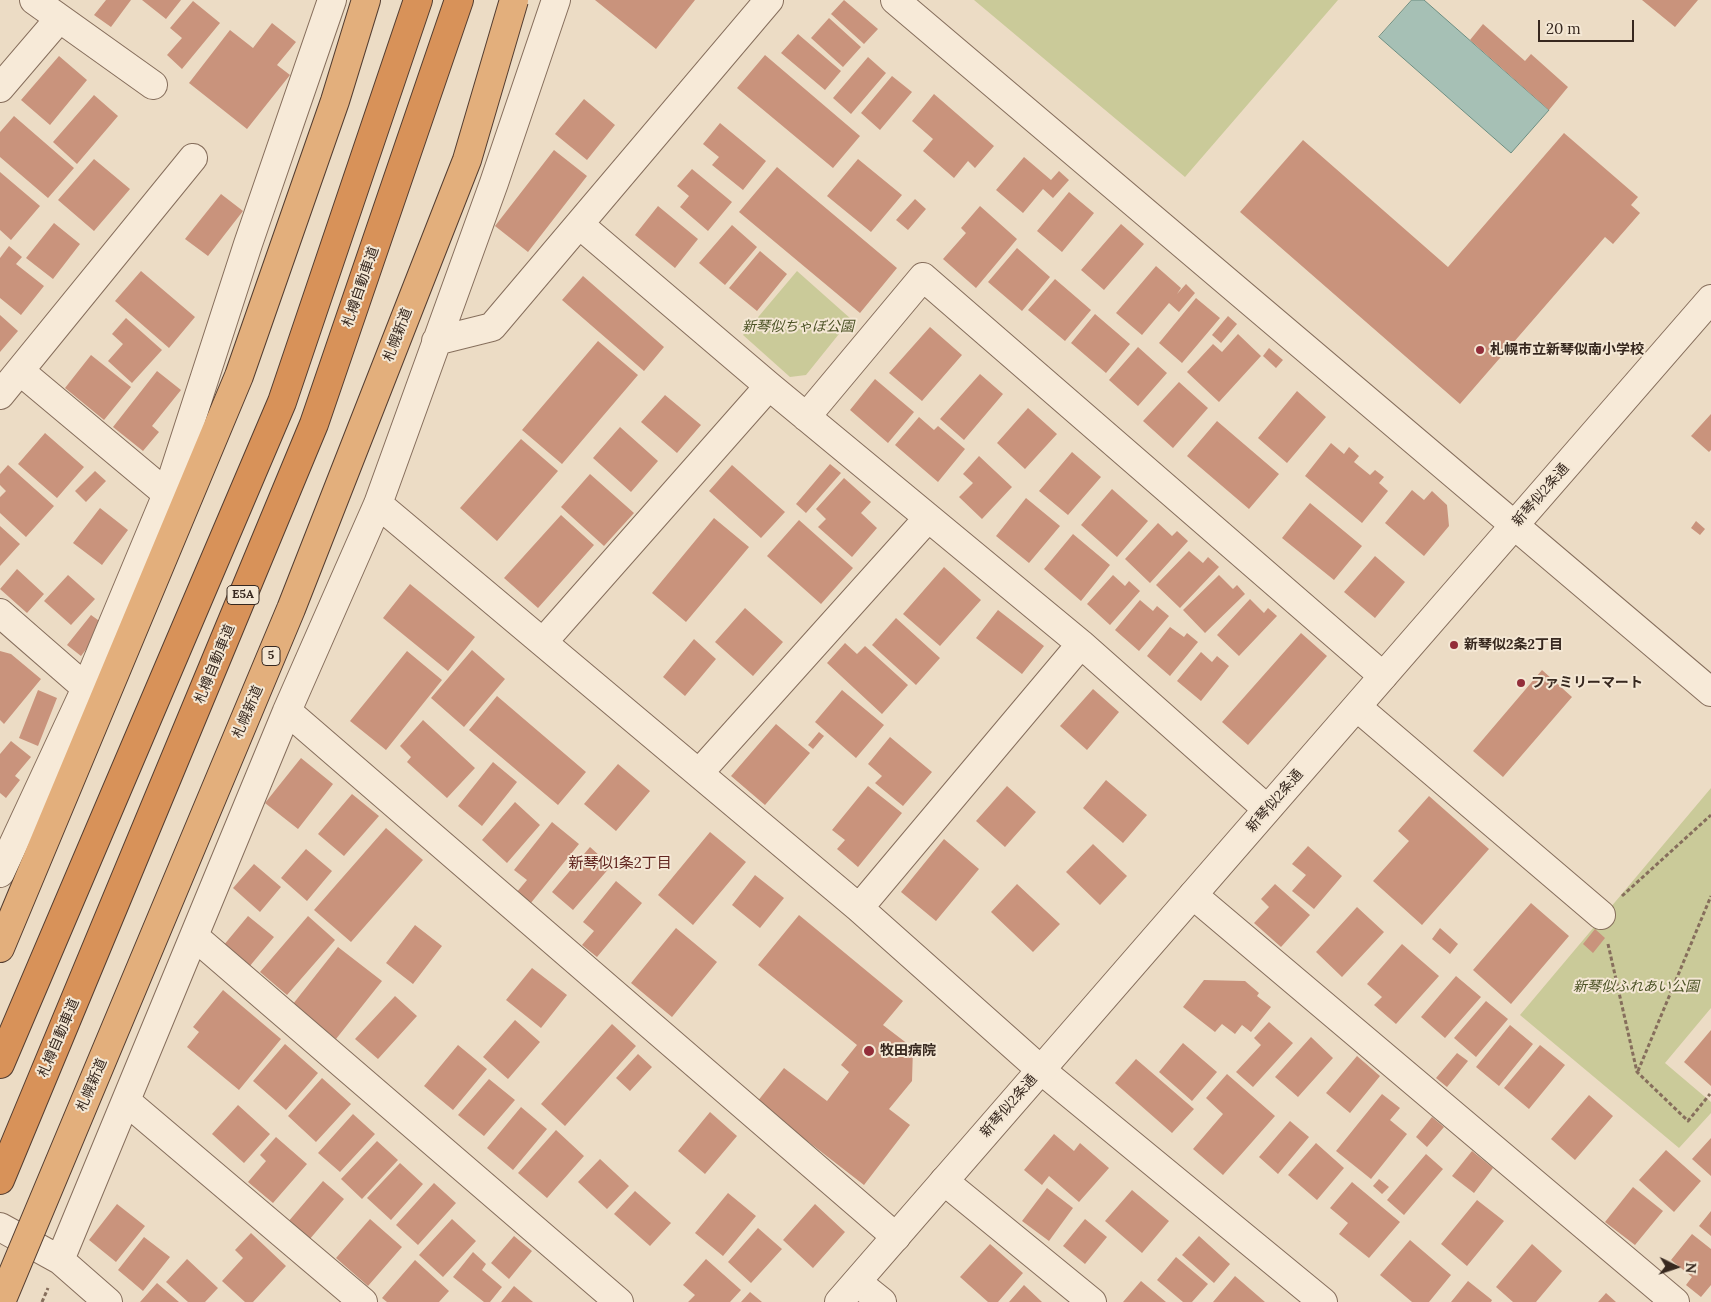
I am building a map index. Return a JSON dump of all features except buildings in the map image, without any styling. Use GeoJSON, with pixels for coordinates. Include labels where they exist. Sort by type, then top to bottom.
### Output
{"type":"FeatureCollection","features":[{"type":"Feature","properties":{"kind":"highway"},"geometry":{"type":"LineString","coordinates":[[0,948],[239,376],[335,101],[366,0]]}},
{"type":"Feature","properties":{"kind":"highway","name":"E5A"},"geometry":{"type":"LineString","coordinates":[[0,1064],[282,402],[418,0]]}},
{"type":"Feature","properties":{"kind":"highway","name":"札樽自動車道"},"geometry":{"type":"LineString","coordinates":[[0,1180],[314,424],[459,0]]}},
{"type":"Feature","properties":{"kind":"highway","name":"札幌新道"},"geometry":{"type":"LineString","coordinates":[[1,1302],[291,609],[467,160],[514,0]]}},
{"type":"Feature","properties":{"kind":"street"},"geometry":{"type":"LineString","coordinates":[[34,0],[153,85]]}},
{"type":"Feature","properties":{"kind":"street"},"geometry":{"type":"LineString","coordinates":[[0,873],[86,688],[167,494],[248,244],[332,0]]}},
{"type":"Feature","properties":{"kind":"street"},"geometry":{"type":"LineString","coordinates":[[60,1260],[287,711],[378,504],[494,183],[556,0]]}},
{"type":"Feature","properties":{"kind":"street"},"geometry":{"type":"LineString","coordinates":[[436,341],[492,327],[769,0]]}},
{"type":"Feature","properties":{"kind":"street"},"geometry":{"type":"LineString","coordinates":[[895,0],[1711,692]]}},
{"type":"Feature","properties":{"kind":"street"},"geometry":{"type":"LineString","coordinates":[[0,88],[59,19]]}},
{"type":"Feature","properties":{"kind":"street"},"geometry":{"type":"LineString","coordinates":[[0,395],[193,158]]}},
{"type":"Feature","properties":{"kind":"street"},"geometry":{"type":"LineString","coordinates":[[580,224],[769,386],[1081,644],[1268,809]]}},
{"type":"Feature","properties":{"kind":"street"},"geometry":{"type":"LineString","coordinates":[[806,417],[922,277],[1383,676]]}},
{"type":"Feature","properties":{"kind":"street","name":"新琴似2条通"},"geometry":{"type":"LineString","coordinates":[[840,1302],[1711,300]]}},
{"type":"Feature","properties":{"kind":"street"},"geometry":{"type":"LineString","coordinates":[[20,371],[167,494]]}},
{"type":"Feature","properties":{"kind":"street"},"geometry":{"type":"LineString","coordinates":[[543,642],[769,386]]}},
{"type":"Feature","properties":{"kind":"street"},"geometry":{"type":"LineString","coordinates":[[378,504],[859,908],[1041,1070],[1323,1302]]}},
{"type":"Feature","properties":{"kind":"street"},"geometry":{"type":"LineString","coordinates":[[699,773],[928,518]]}},
{"type":"Feature","properties":{"kind":"street"},"geometry":{"type":"LineString","coordinates":[[0,613],[86,688]]}},
{"type":"Feature","properties":{"kind":"street"},"geometry":{"type":"LineString","coordinates":[[859,908],[1081,644]]}},
{"type":"Feature","properties":{"kind":"street"},"geometry":{"type":"LineString","coordinates":[[1357,707],[1601,915]]}},
{"type":"Feature","properties":{"kind":"street"},"geometry":{"type":"LineString","coordinates":[[287,711],[896,1237]]}},
{"type":"Feature","properties":{"kind":"street"},"geometry":{"type":"LineString","coordinates":[[1193,895],[1675,1302]]}},
{"type":"Feature","properties":{"kind":"street"},"geometry":{"type":"LineString","coordinates":[[195,937],[619,1302]]}},
{"type":"Feature","properties":{"kind":"street"},"geometry":{"type":"LineString","coordinates":[[126,1101],[363,1302]]}},
{"type":"Feature","properties":{"kind":"street"},"geometry":{"type":"LineString","coordinates":[[944,1182],[1092,1302]]}},
{"type":"Feature","properties":{"kind":"street"},"geometry":{"type":"LineString","coordinates":[[0,1227],[60,1260],[108,1302]]}},
{"type":"Feature","properties":{"kind":"street"},"geometry":{"type":"LineString","coordinates":[[857,1282],[882,1302]]}},
{"type":"Feature","properties":{"kind":"path"},"geometry":{"type":"LineString","coordinates":[[1710,1094],[1688,1121],[1637,1072],[1601,915],[1711,815]]}},
{"type":"Feature","properties":{"kind":"path"},"geometry":{"type":"LineString","coordinates":[[1637,1072],[1711,896]]}},
{"type":"Feature","properties":{"kind":"green space"},"geometry":{"type":"Polygon","coordinates":[[[974,0],[1338,0],[1185,177],[974,0]]]}},
{"type":"Feature","properties":{"kind":"green space","name":"新琴似ちゃぼ公園"},"geometry":{"type":"Polygon","coordinates":[[[797,271],[851,319],[806,375],[790,377],[743,335],[797,271]]]}},
{"type":"Feature","properties":{"kind":"green space","name":"新琴似ふれあい公園"},"geometry":{"type":"Polygon","coordinates":[[[1711,788],[1711,1008],[1665,1063],[1711,1102],[1711,1113],[1679,1148],[1520,1015],[1711,788]]]}},
{"type":"Feature","properties":{"kind":"shaded area"},"geometry":{"type":"Polygon","coordinates":[[[1412,0],[1424,0],[1549,110],[1511,153],[1379,37],[1412,0]]]}},
{"type":"Feature","properties":{"kind":"place","name":"札幌市立新琴似南小学校"},"geometry":{"type":"Point","coordinates":[1480,350]}},
{"type":"Feature","properties":{"kind":"place","name":"新琴似2条2丁目"},"geometry":{"type":"Point","coordinates":[1454,645]}},
{"type":"Feature","properties":{"kind":"place","name":"ファミリーマート"},"geometry":{"type":"Point","coordinates":[1521,683]}},
{"type":"Feature","properties":{"kind":"place","name":"牧田病院"},"geometry":{"type":"Point","coordinates":[869,1051]}},
{"type":"Feature","properties":{"kind":"district","name":"新琴似1条2丁目"},"geometry":{"type":"Point","coordinates":[620,864]}}]}
